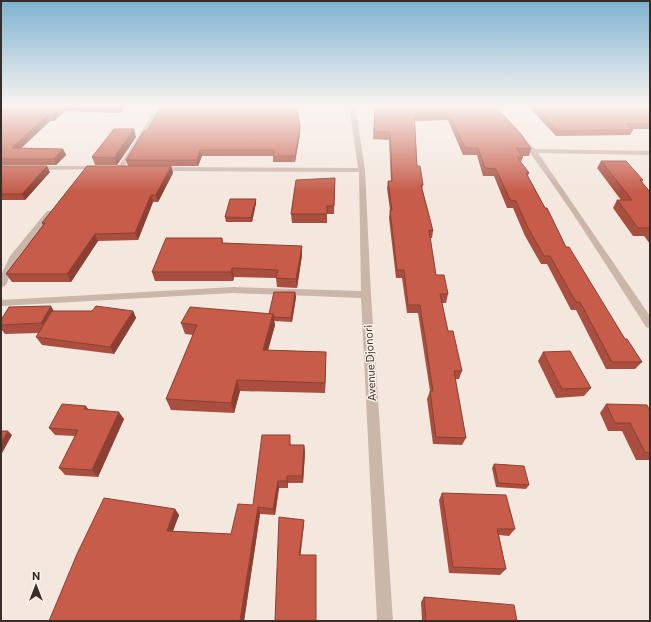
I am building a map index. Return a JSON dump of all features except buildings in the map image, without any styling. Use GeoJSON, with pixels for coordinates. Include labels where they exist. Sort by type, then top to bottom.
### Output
{"type":"FeatureCollection","features":[{"type":"Feature","properties":{"kind":"street"},"geometry":{"type":"LineString","coordinates":[[114,168],[134,149],[143,134]]}},
{"type":"Feature","properties":{"kind":"street","name":"Avenue Djonori"},"geometry":{"type":"LineString","coordinates":[[356,134],[362,170],[366,295],[385,621]]}},
{"type":"Feature","properties":{"kind":"street"},"geometry":{"type":"LineString","coordinates":[[517,134],[533,151],[583,222],[650,324]]}},
{"type":"Feature","properties":{"kind":"street"},"geometry":{"type":"LineString","coordinates":[[533,151],[650,153]]}},
{"type":"Feature","properties":{"kind":"street"},"geometry":{"type":"LineString","coordinates":[[24,168],[128,168]]}},
{"type":"Feature","properties":{"kind":"street"},"geometry":{"type":"LineString","coordinates":[[78,179],[87,168]]}},
{"type":"Feature","properties":{"kind":"street"},"geometry":{"type":"LineString","coordinates":[[152,168],[362,170]]}},
{"type":"Feature","properties":{"kind":"street"},"geometry":{"type":"LineString","coordinates":[[1,285],[14,256],[53,209]]}},
{"type":"Feature","properties":{"kind":"street"},"geometry":{"type":"LineString","coordinates":[[1,303],[233,290],[366,295]]}}]}
